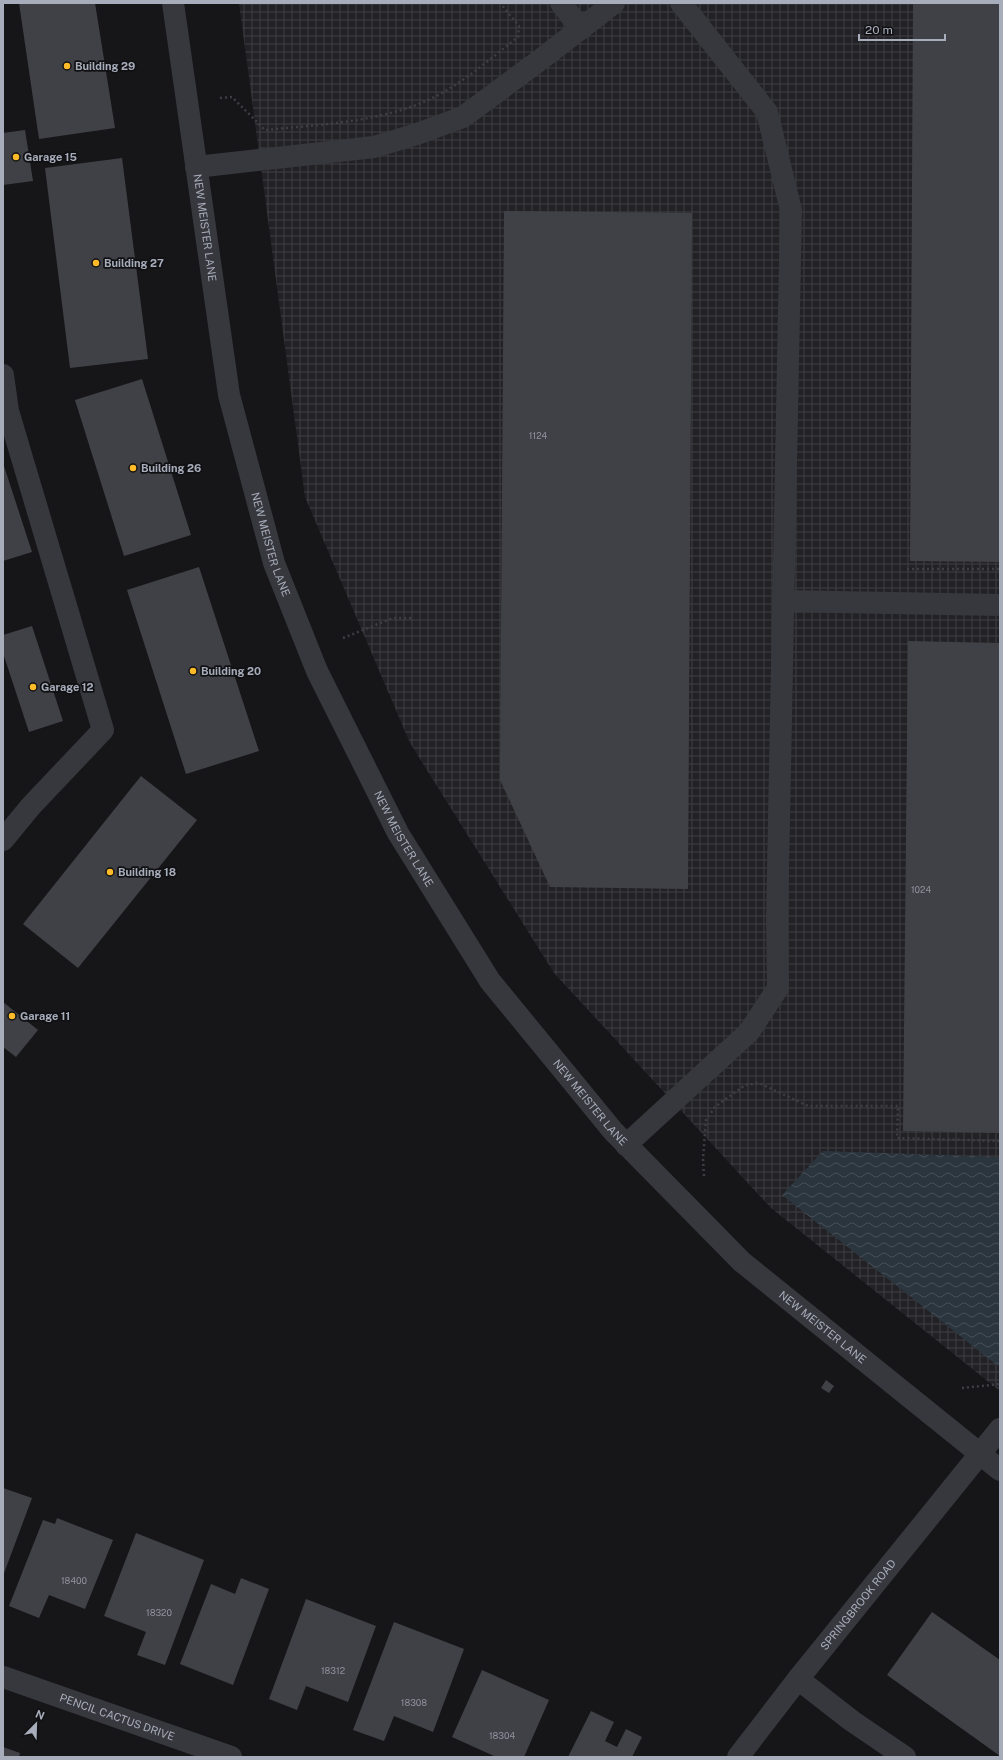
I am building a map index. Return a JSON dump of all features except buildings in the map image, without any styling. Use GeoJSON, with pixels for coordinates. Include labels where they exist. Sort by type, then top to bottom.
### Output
{"type":"FeatureCollection","features":[{"type":"Feature","properties":{"kind":"street","name":"NEW MEISTER LANE"},"geometry":{"type":"LineString","coordinates":[[173,3],[229,395],[274,563],[317,671],[398,833],[490,981],[613,1132],[742,1262],[1000,1470]]}},
{"type":"Feature","properties":{"kind":"street"},"geometry":{"type":"LineString","coordinates":[[561,3],[581,29]]}},
{"type":"Feature","properties":{"kind":"street"},"geometry":{"type":"LineString","coordinates":[[196,166],[374,147],[417,134],[463,117],[614,3]]}},
{"type":"Feature","properties":{"kind":"street"},"geometry":{"type":"LineString","coordinates":[[626,1145],[749,1032],[778,988],[777,920],[791,210],[767,112],[681,3]]}},
{"type":"Feature","properties":{"kind":"street"},"geometry":{"type":"LineString","coordinates":[[3,376],[6,412],[102,730],[31,806],[3,840]]}},
{"type":"Feature","properties":{"kind":"street"},"geometry":{"type":"LineString","coordinates":[[783,601],[1000,605]]}},
{"type":"Feature","properties":{"kind":"street","name":"SPRINGBROOK ROAD"},"geometry":{"type":"LineString","coordinates":[[738,1757],[798,1679],[1000,1428]]}},
{"type":"Feature","properties":{"kind":"street","name":"PENCIL CACTUS DRIVE"},"geometry":{"type":"LineString","coordinates":[[3,1677],[231,1757]]}},
{"type":"Feature","properties":{"kind":"street"},"geometry":{"type":"LineString","coordinates":[[798,1679],[852,1721],[905,1757]]}},
{"type":"Feature","properties":{"kind":"path"},"geometry":{"type":"LineString","coordinates":[[220,98],[232,97],[265,130],[346,121],[397,111],[442,93],[484,65],[518,36],[519,26],[500,3]]}},
{"type":"Feature","properties":{"kind":"path"},"geometry":{"type":"LineString","coordinates":[[907,568],[1000,569]]}},
{"type":"Feature","properties":{"kind":"path"},"geometry":{"type":"LineString","coordinates":[[342,638],[393,618],[414,618]]}},
{"type":"Feature","properties":{"kind":"path"},"geometry":{"type":"LineString","coordinates":[[704,1176],[703,1160],[706,1120],[715,1107],[745,1085],[759,1083],[808,1106],[898,1106],[898,1138],[1000,1141]]}},
{"type":"Feature","properties":{"kind":"path"},"geometry":{"type":"LineString","coordinates":[[962,1388],[1000,1384]]}},
{"type":"Feature","properties":{"kind":"shaded area"},"geometry":{"type":"Polygon","coordinates":[[[239,3],[1000,3],[1000,1391],[771,1208],[554,973],[410,743],[305,497],[239,3]]]}},
{"type":"Feature","properties":{"kind":"water"},"geometry":{"type":"Polygon","coordinates":[[[823,1151],[1000,1157],[1000,1364],[998,1366],[782,1195],[823,1151]]]}},
{"type":"Feature","properties":{"kind":"place","name":"Building 29"},"geometry":{"type":"Point","coordinates":[67,66]}},
{"type":"Feature","properties":{"kind":"place","name":"Garage 15"},"geometry":{"type":"Point","coordinates":[16,157]}},
{"type":"Feature","properties":{"kind":"place","name":"Building 27"},"geometry":{"type":"Point","coordinates":[96,263]}},
{"type":"Feature","properties":{"kind":"place","name":"Building 26"},"geometry":{"type":"Point","coordinates":[133,468]}},
{"type":"Feature","properties":{"kind":"place","name":"Building 20"},"geometry":{"type":"Point","coordinates":[193,671]}},
{"type":"Feature","properties":{"kind":"place","name":"Garage 12"},"geometry":{"type":"Point","coordinates":[33,687]}},
{"type":"Feature","properties":{"kind":"place","name":"Building 18"},"geometry":{"type":"Point","coordinates":[110,872]}},
{"type":"Feature","properties":{"kind":"place","name":"Garage 11"},"geometry":{"type":"Point","coordinates":[12,1016]}}]}
